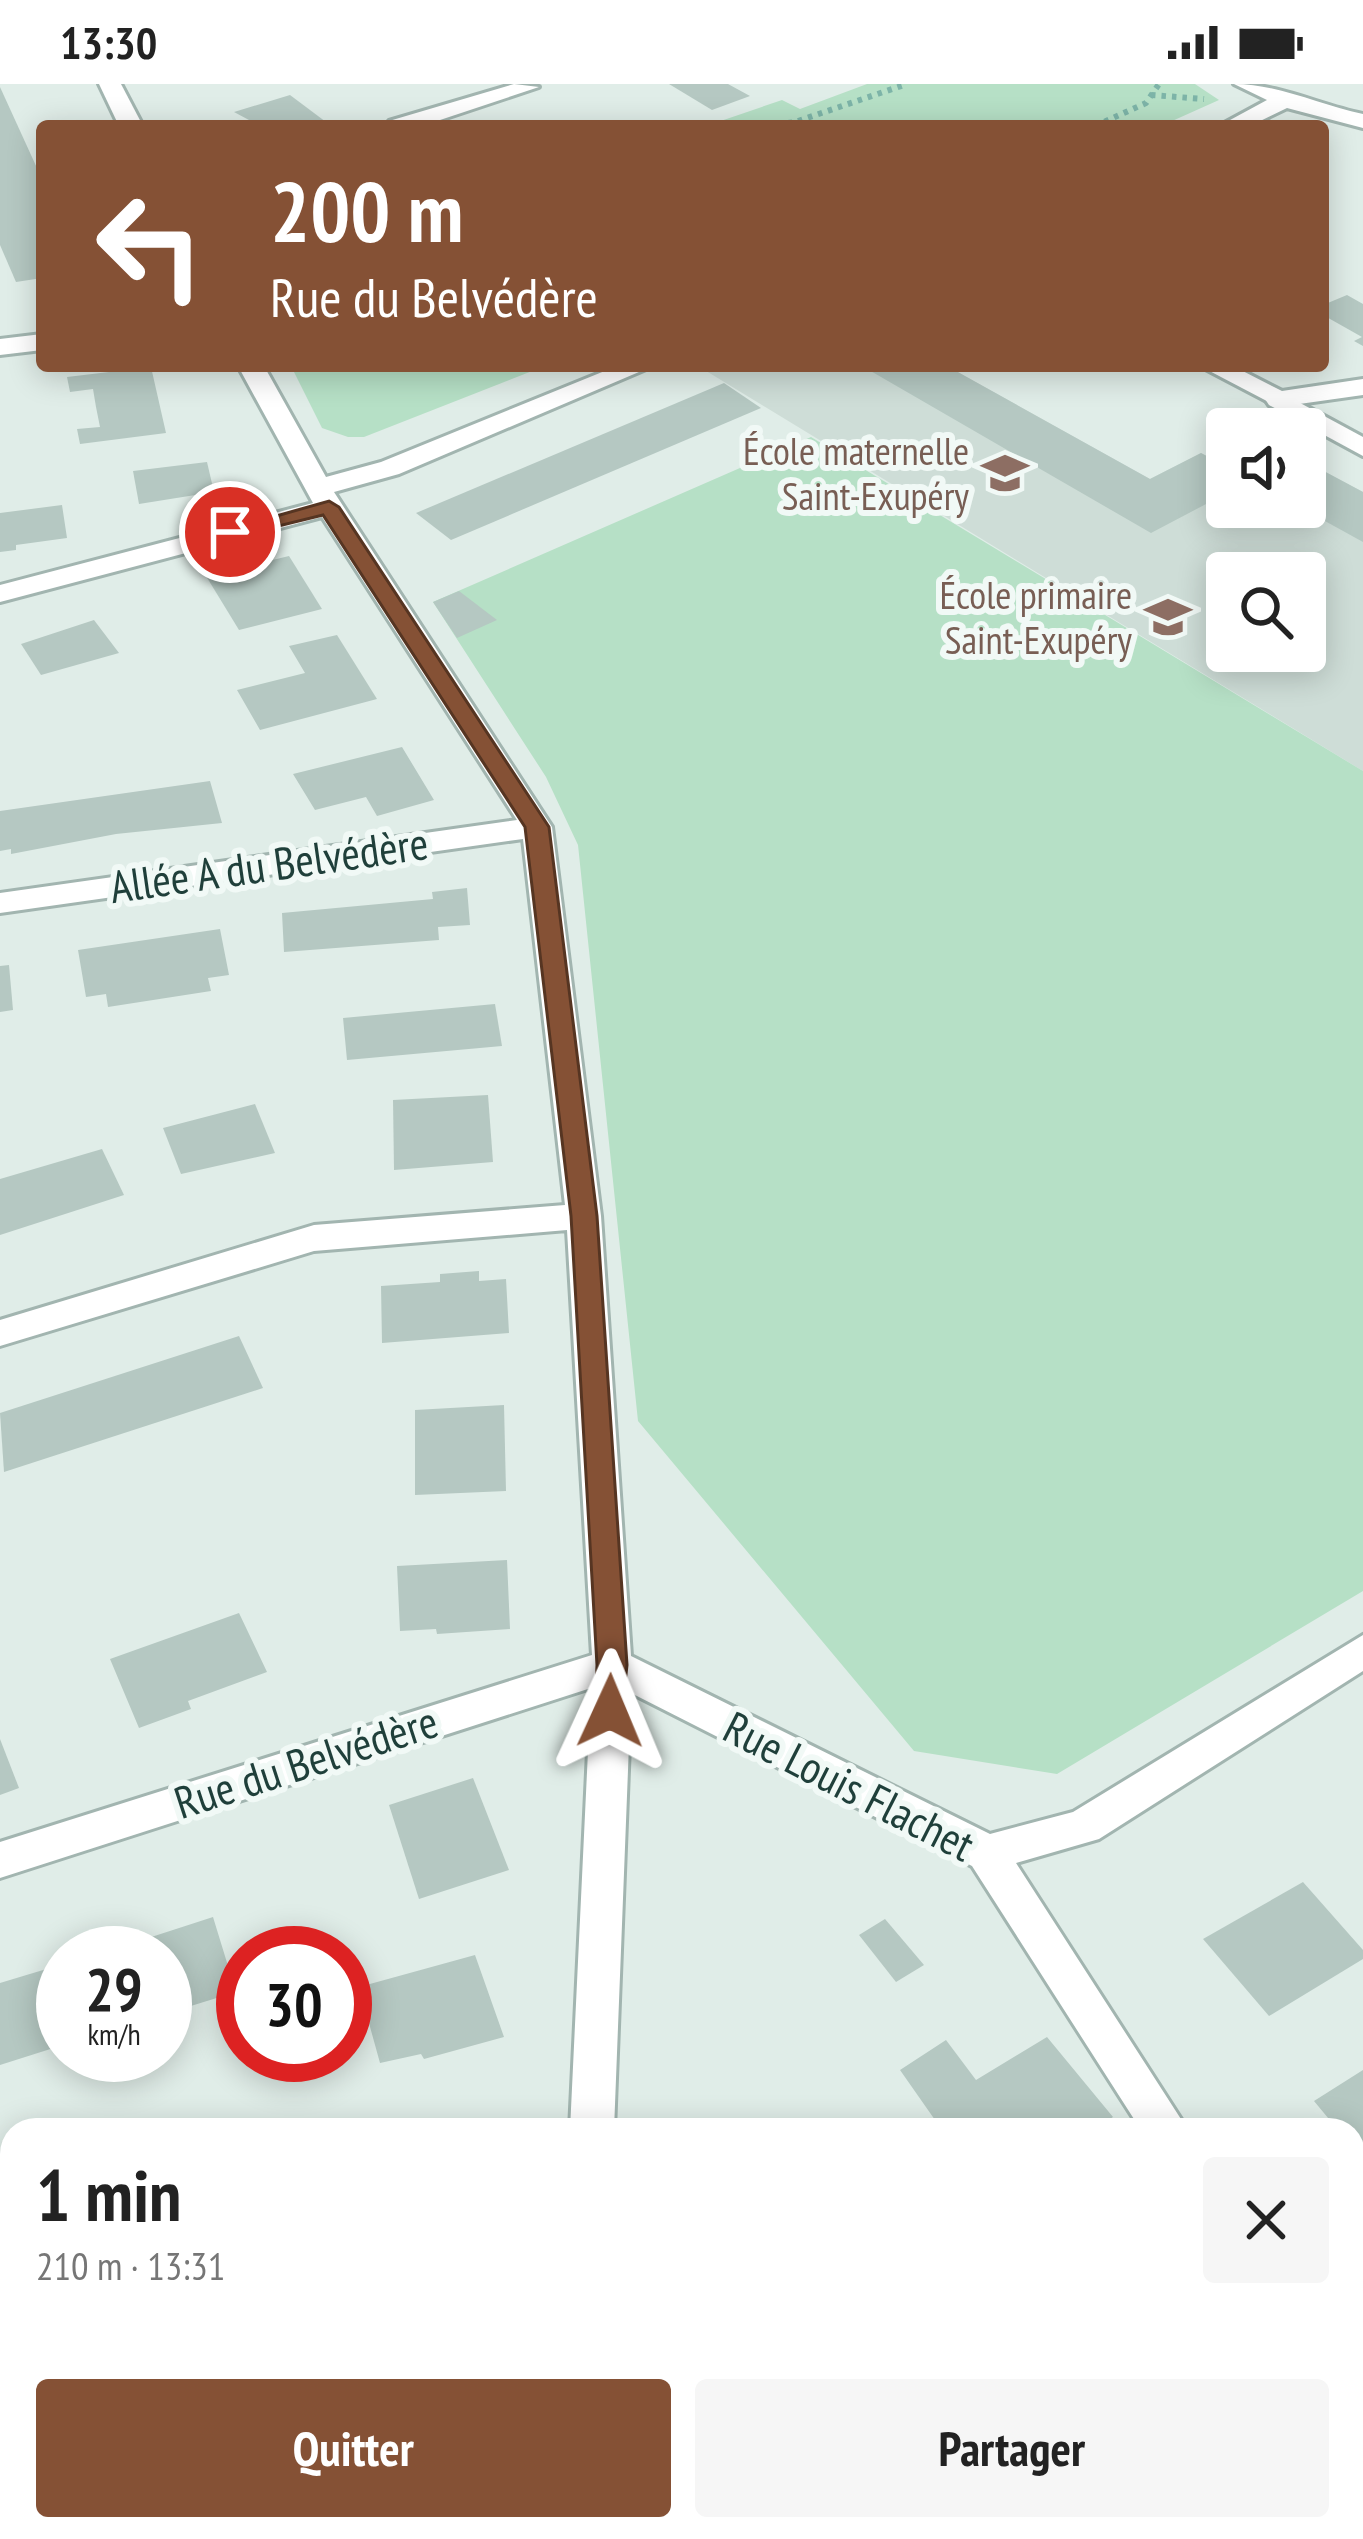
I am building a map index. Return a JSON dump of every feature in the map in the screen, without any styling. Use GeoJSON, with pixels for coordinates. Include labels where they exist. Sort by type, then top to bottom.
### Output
{"type":"FeatureCollection","features":[{"type":"Feature","properties":{"kind":"street"},"geometry":{"type":"LineString","coordinates":[[110,84],[128,120]]}},
{"type":"Feature","properties":{"kind":"street"},"geometry":{"type":"LineString","coordinates":[[1245,84],[1284,101],[1363,121]]}},
{"type":"Feature","properties":{"kind":"street"},"geometry":{"type":"LineString","coordinates":[[417,120],[528,87]]}},
{"type":"Feature","properties":{"kind":"street"},"geometry":{"type":"LineString","coordinates":[[1244,120],[1284,101]]}},
{"type":"Feature","properties":{"kind":"street"},"geometry":{"type":"LineString","coordinates":[[0,347],[36,343]]}},
{"type":"Feature","properties":{"kind":"street"},"geometry":{"type":"LineString","coordinates":[[254,372],[323,497],[537,827],[584,1216],[612,1665],[593,2118]]}},
{"type":"Feature","properties":{"kind":"street"},"geometry":{"type":"LineString","coordinates":[[0,594],[323,497],[625,372]]}},
{"type":"Feature","properties":{"kind":"street"},"geometry":{"type":"LineString","coordinates":[[1225,372],[1363,448]]}},
{"type":"Feature","properties":{"kind":"street"},"geometry":{"type":"LineString","coordinates":[[1278,399],[1363,387]]}},
{"type":"Feature","properties":{"kind":"street","name":"Allée A du Belvédère"},"geometry":{"type":"LineString","coordinates":[[0,903],[537,827]]}},
{"type":"Feature","properties":{"kind":"street"},"geometry":{"type":"LineString","coordinates":[[0,1333],[314,1238],[584,1216]]}},
{"type":"Feature","properties":{"kind":"street"},"geometry":{"type":"LineString","coordinates":[[987,1853],[1084,1827],[1363,1651]]}},
{"type":"Feature","properties":{"kind":"street","name":"Rue Louis Flachet"},"geometry":{"type":"LineString","coordinates":[[612,1665],[987,1853],[1158,2118]]}},
{"type":"Feature","properties":{"kind":"street","name":"Rue du Belvédère"},"geometry":{"type":"LineString","coordinates":[[0,1860],[612,1665]]}},
{"type":"Feature","properties":{"kind":"path"},"geometry":{"type":"LineString","coordinates":[[807,120],[907,84]]}},
{"type":"Feature","properties":{"kind":"path"},"geometry":{"type":"LineString","coordinates":[[1108,120],[1146,103],[1159,84]]}},
{"type":"Feature","properties":{"kind":"shaded area","name":"École maternelle Saint-Exupéry"},"geometry":{"type":"Polygon","coordinates":[[[708,372],[958,372],[1150,479],[1201,453],[1206,456],[1206,528],[1326,528],[1326,472],[1363,492],[1363,771],[708,372]]]}},
{"type":"Feature","properties":{"kind":"green space"},"geometry":{"type":"Polygon","coordinates":[[[867,84],[1195,84],[1219,100],[1174,120],[724,120],[782,100],[800,109],[867,84]]]}},
{"type":"Feature","properties":{"kind":"green space"},"geometry":{"type":"Polygon","coordinates":[[[294,372],[530,372],[364,437],[322,428],[294,372]]]}},
{"type":"Feature","properties":{"kind":"green space"},"geometry":{"type":"Polygon","coordinates":[[[811,437],[1363,771],[1363,1591],[1057,1774],[914,1751],[638,1421],[578,845],[546,777],[433,602],[811,437]]]}},
{"type":"Feature","properties":{"kind":"building"},"geometry":{"type":"Polygon","coordinates":[[[669,84],[728,84],[750,96],[712,110],[669,84]]]}},
{"type":"Feature","properties":{"kind":"building"},"geometry":{"type":"Polygon","coordinates":[[[0,87],[36,166],[36,279],[16,282],[0,245],[0,87]]]}},
{"type":"Feature","properties":{"kind":"building"},"geometry":{"type":"Polygon","coordinates":[[[290,95],[323,120],[249,120],[234,112],[290,95]]]}},
{"type":"Feature","properties":{"kind":"building"},"geometry":{"type":"Polygon","coordinates":[[[1347,295],[1363,304],[1363,346],[1354,341],[1362,337],[1329,318],[1329,302],[1347,295]]]}},
{"type":"Feature","properties":{"kind":"building"},"geometry":{"type":"Polygon","coordinates":[[[152,372],[166,433],[80,444],[77,429],[100,427],[93,389],[70,392],[67,377],[152,372]]]}},
{"type":"Feature","properties":{"kind":"building"},"geometry":{"type":"Polygon","coordinates":[[[872,372],[958,372],[1150,479],[1201,453],[1206,456],[1206,504],[1151,533],[872,372]]]}},
{"type":"Feature","properties":{"kind":"building"},"geometry":{"type":"Polygon","coordinates":[[[724,383],[761,408],[451,540],[416,513],[724,383]]]}},
{"type":"Feature","properties":{"kind":"building"},"geometry":{"type":"Polygon","coordinates":[[[207,462],[214,492],[139,504],[133,471],[207,462]]]}},
{"type":"Feature","properties":{"kind":"building"},"geometry":{"type":"Polygon","coordinates":[[[1326,472],[1363,492],[1363,542],[1326,522],[1326,472]]]}},
{"type":"Feature","properties":{"kind":"building"},"geometry":{"type":"Polygon","coordinates":[[[62,505],[67,538],[0,552],[0,513],[62,505]]]}},
{"type":"Feature","properties":{"kind":"building"},"geometry":{"type":"Polygon","coordinates":[[[289,556],[322,609],[239,630],[206,576],[289,556]]]}},
{"type":"Feature","properties":{"kind":"building"},"geometry":{"type":"Polygon","coordinates":[[[459,591],[497,620],[457,638],[433,602],[459,591]]]}},
{"type":"Feature","properties":{"kind":"building"},"geometry":{"type":"Polygon","coordinates":[[[94,620],[119,653],[41,675],[21,644],[94,620]]]}},
{"type":"Feature","properties":{"kind":"building"},"geometry":{"type":"Polygon","coordinates":[[[337,635],[377,699],[260,730],[237,690],[305,673],[289,646],[337,635]]]}},
{"type":"Feature","properties":{"kind":"building"},"geometry":{"type":"Polygon","coordinates":[[[402,747],[434,800],[377,816],[366,797],[315,810],[293,774],[402,747]]]}},
{"type":"Feature","properties":{"kind":"building"},"geometry":{"type":"Polygon","coordinates":[[[210,781],[222,823],[116,834],[11,854],[11,849],[0,851],[0,811],[210,781]]]}},
{"type":"Feature","properties":{"kind":"building"},"geometry":{"type":"Polygon","coordinates":[[[467,888],[470,925],[438,927],[439,940],[284,952],[282,913],[433,899],[432,892],[467,888]]]}},
{"type":"Feature","properties":{"kind":"building"},"geometry":{"type":"Polygon","coordinates":[[[220,929],[229,975],[208,978],[211,991],[108,1007],[106,994],[86,997],[78,950],[220,929]]]}},
{"type":"Feature","properties":{"kind":"building"},"geometry":{"type":"Polygon","coordinates":[[[9,965],[13,1010],[0,1012],[0,966],[9,965]]]}},
{"type":"Feature","properties":{"kind":"building"},"geometry":{"type":"Polygon","coordinates":[[[495,1004],[502,1046],[347,1060],[343,1018],[495,1004]]]}},
{"type":"Feature","properties":{"kind":"building"},"geometry":{"type":"Polygon","coordinates":[[[488,1095],[493,1162],[394,1170],[393,1100],[488,1095]]]}},
{"type":"Feature","properties":{"kind":"building"},"geometry":{"type":"Polygon","coordinates":[[[255,1104],[275,1153],[181,1174],[163,1128],[255,1104]]]}},
{"type":"Feature","properties":{"kind":"building"},"geometry":{"type":"Polygon","coordinates":[[[102,1149],[124,1195],[0,1235],[0,1179],[102,1149]]]}},
{"type":"Feature","properties":{"kind":"building"},"geometry":{"type":"Polygon","coordinates":[[[479,1271],[479,1281],[506,1279],[509,1333],[382,1343],[381,1286],[440,1282],[440,1274],[479,1271]]]}},
{"type":"Feature","properties":{"kind":"building"},"geometry":{"type":"Polygon","coordinates":[[[239,1336],[263,1388],[4,1472],[0,1413],[239,1336]]]}},
{"type":"Feature","properties":{"kind":"building"},"geometry":{"type":"Polygon","coordinates":[[[504,1405],[506,1491],[415,1495],[415,1410],[504,1405]]]}},
{"type":"Feature","properties":{"kind":"building"},"geometry":{"type":"Polygon","coordinates":[[[507,1560],[510,1629],[437,1634],[436,1629],[400,1631],[397,1566],[507,1560]]]}},
{"type":"Feature","properties":{"kind":"building"},"geometry":{"type":"Polygon","coordinates":[[[239,1613],[267,1672],[188,1701],[191,1709],[139,1728],[110,1659],[239,1613]]]}},
{"type":"Feature","properties":{"kind":"building"},"geometry":{"type":"Polygon","coordinates":[[[0,1739],[19,1788],[0,1795],[0,1739]]]}},
{"type":"Feature","properties":{"kind":"building"},"geometry":{"type":"Polygon","coordinates":[[[473,1778],[509,1870],[419,1899],[389,1805],[473,1778]]]}},
{"type":"Feature","properties":{"kind":"building"},"geometry":{"type":"Polygon","coordinates":[[[1303,1882],[1363,1950],[1363,1959],[1269,2016],[1203,1939],[1303,1882]]]}},
{"type":"Feature","properties":{"kind":"building"},"geometry":{"type":"Polygon","coordinates":[[[213,1917],[216,1927],[216,1998],[192,2006],[192,1926],[185,1926],[213,1917]]]}},
{"type":"Feature","properties":{"kind":"building"},"geometry":{"type":"Polygon","coordinates":[[[885,1919],[924,1965],[896,1982],[859,1935],[885,1919]]]}},
{"type":"Feature","properties":{"kind":"building"},"geometry":{"type":"Polygon","coordinates":[[[475,1955],[504,2037],[424,2059],[421,2054],[380,2063],[372,2034],[372,1983],[475,1955]]]}},
{"type":"Feature","properties":{"kind":"building"},"geometry":{"type":"Polygon","coordinates":[[[36,1972],[36,2054],[0,2065],[0,1983],[36,1972]]]}},
{"type":"Feature","properties":{"kind":"building"},"geometry":{"type":"Polygon","coordinates":[[[1047,2037],[1113,2117],[934,2118],[900,2070],[946,2040],[976,2080],[1047,2037]]]}},
{"type":"Feature","properties":{"kind":"building"},"geometry":{"type":"Polygon","coordinates":[[[1363,2070],[1363,2118],[1328,2118],[1314,2101],[1363,2070]]]}},
{"type":"Feature","properties":{"kind":"place","name":"École maternelle Saint-Exupéry"},"geometry":{"type":"Point","coordinates":[1005,473]}},
{"type":"Feature","properties":{"kind":"place","name":"École primaire Saint-Exupéry"},"geometry":{"type":"Point","coordinates":[1168,617]}},
{"type":"Feature","properties":{"kind":"route"},"geometry":{"type":"LineString","coordinates":[[230,532],[329,507],[537,827],[584,1216],[612,1665],[610,1711]]}}]}
